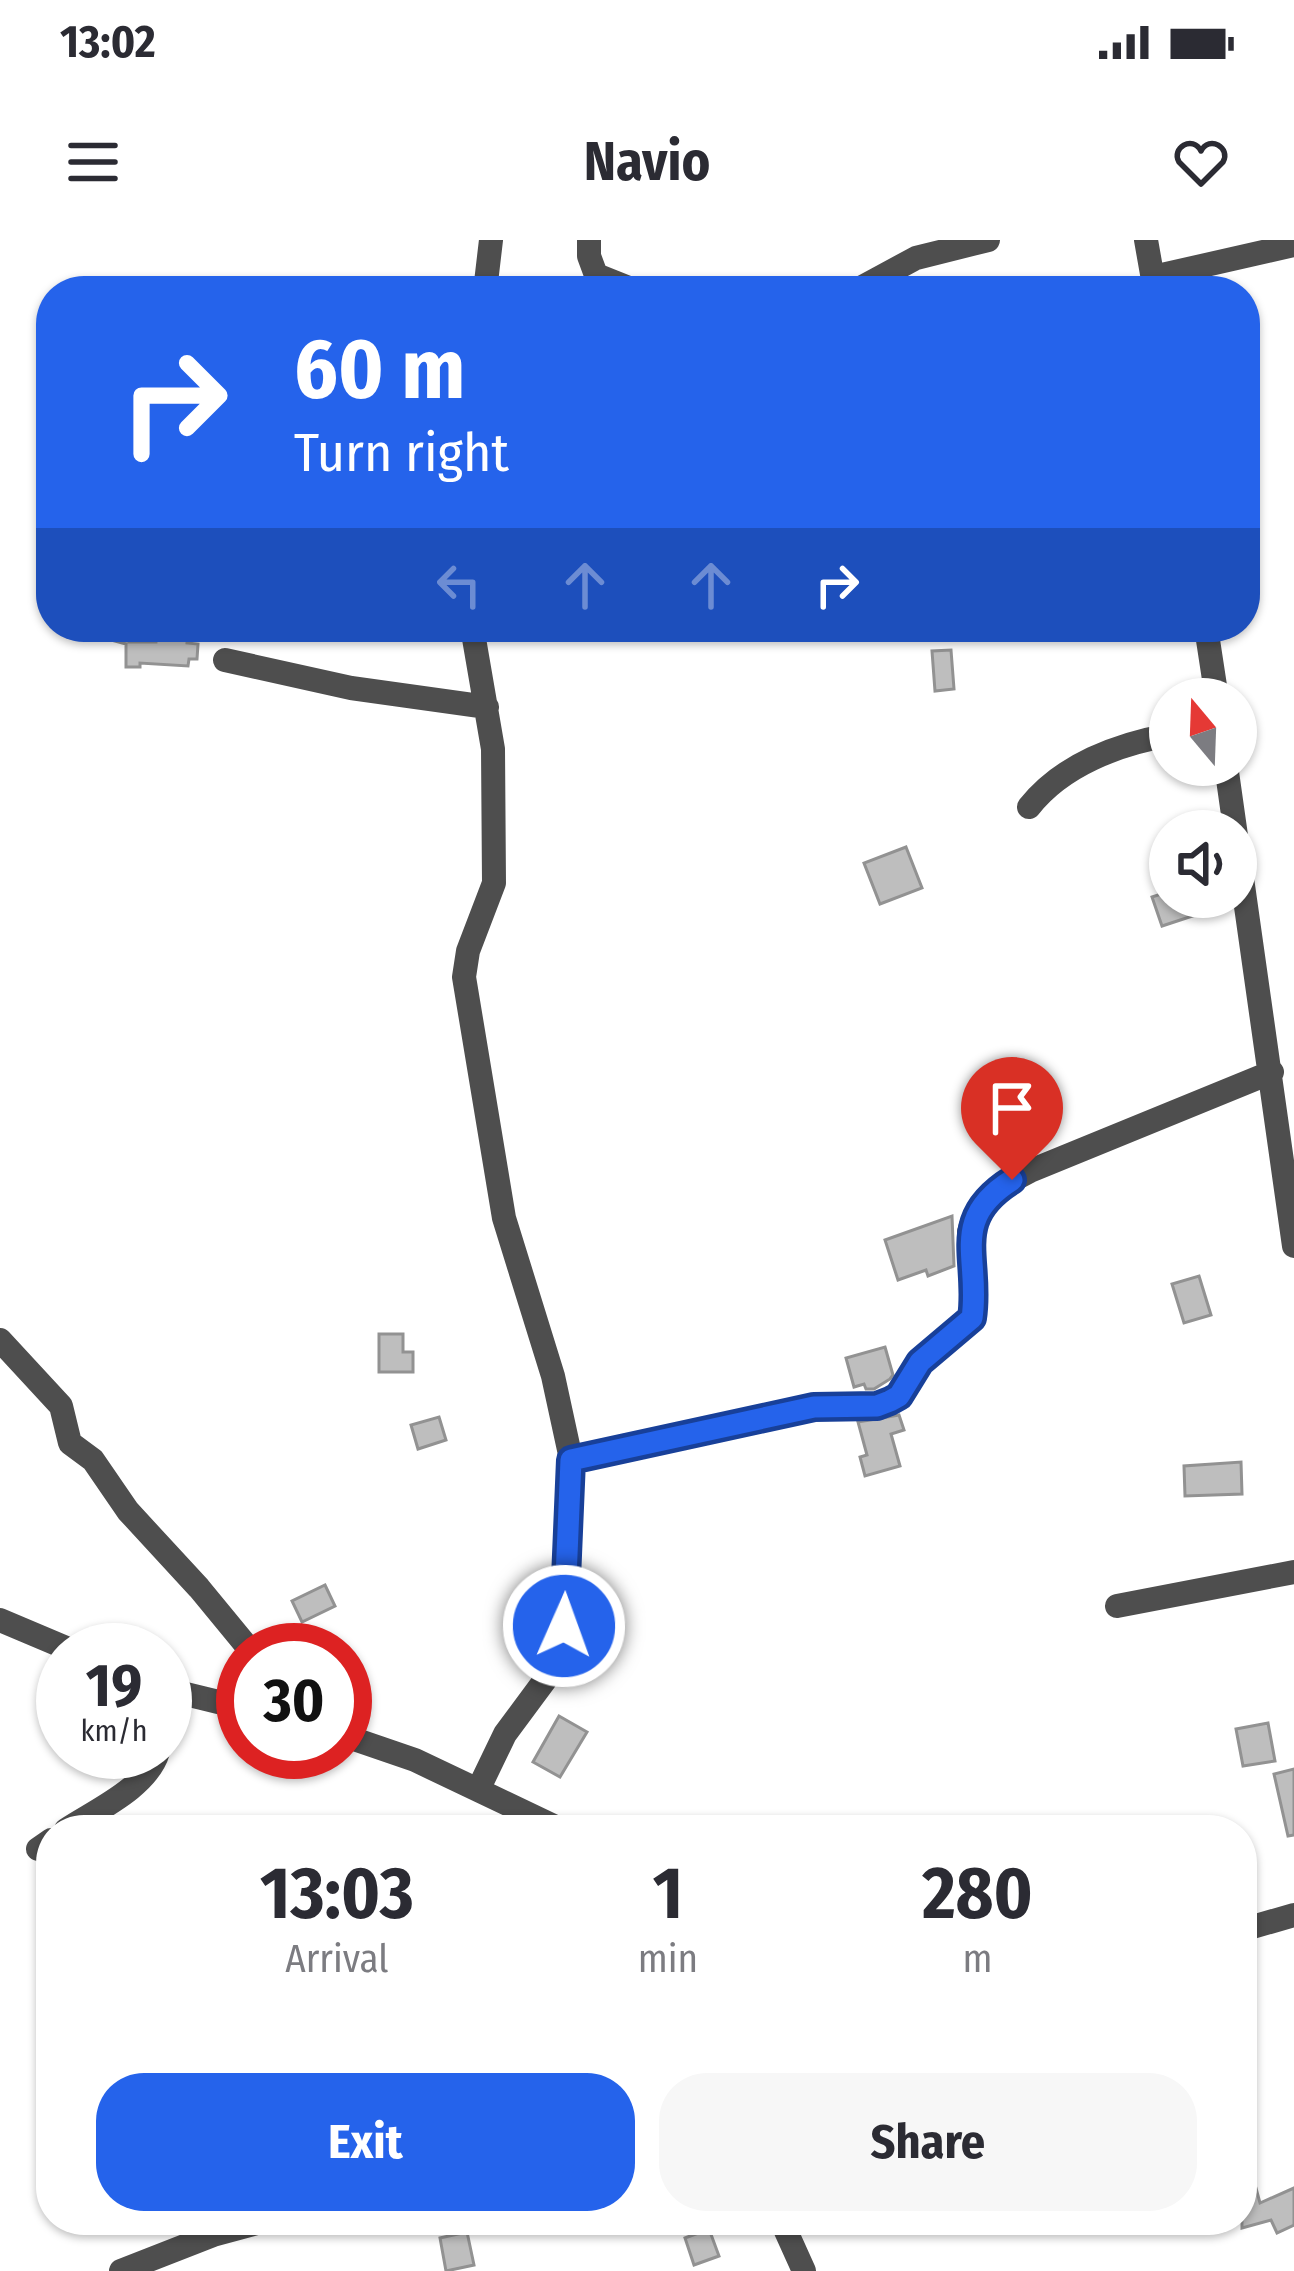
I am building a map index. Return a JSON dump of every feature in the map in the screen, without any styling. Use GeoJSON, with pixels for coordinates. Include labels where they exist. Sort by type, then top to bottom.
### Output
{"type":"FeatureCollection","features":[{"type":"Feature","properties":{"kind":"street"},"geometry":{"type":"LineString","coordinates":[[487,276],[491,240]]}},
{"type":"Feature","properties":{"kind":"street"},"geometry":{"type":"LineString","coordinates":[[589,240],[589,256],[601,276]]}},
{"type":"Feature","properties":{"kind":"street"},"geometry":{"type":"LineString","coordinates":[[883,276],[916,258],[988,240]]}},
{"type":"Feature","properties":{"kind":"street"},"geometry":{"type":"LineString","coordinates":[[1146,240],[1153,276]]}},
{"type":"Feature","properties":{"kind":"street"},"geometry":{"type":"LineString","coordinates":[[1183,276],[1294,245]]}},
{"type":"Feature","properties":{"kind":"street"},"geometry":{"type":"LineString","coordinates":[[475,642],[493,749],[494,884],[468,951],[464,977],[504,1217],[554,1376],[571,1460],[564,1626],[545,1680],[506,1734],[478,1790]]}},
{"type":"Feature","properties":{"kind":"street"},"geometry":{"type":"LineString","coordinates":[[1208,642],[1214,678]]}},
{"type":"Feature","properties":{"kind":"street"},"geometry":{"type":"LineString","coordinates":[[225,660],[352,688],[487,707]]}},
{"type":"Feature","properties":{"kind":"street"},"geometry":{"type":"LineString","coordinates":[[1029,807],[1083,763],[1149,742]]}},
{"type":"Feature","properties":{"kind":"street"},"geometry":{"type":"LineString","coordinates":[[1229,786],[1294,1246]]}},
{"type":"Feature","properties":{"kind":"street"},"geometry":{"type":"LineString","coordinates":[[571,1460],[814,1407],[877,1406],[890,1401],[899,1396],[920,1362],[972,1318],[969,1232],[972,1221],[1001,1187],[1272,1072]]}},
{"type":"Feature","properties":{"kind":"street"},"geometry":{"type":"LineString","coordinates":[[0,1340],[61,1406],[70,1443],[93,1460],[128,1511],[228,1623]]}},
{"type":"Feature","properties":{"kind":"street"},"geometry":{"type":"LineString","coordinates":[[1117,1606],[1294,1572]]}},
{"type":"Feature","properties":{"kind":"street"},"geometry":{"type":"LineString","coordinates":[[0,1619],[36,1635]]}},
{"type":"Feature","properties":{"kind":"street"},"geometry":{"type":"LineString","coordinates":[[372,1745],[415,1760],[530,1815]]}},
{"type":"Feature","properties":{"kind":"street"},"geometry":{"type":"LineString","coordinates":[[87,1815],[138,1779]]}},
{"type":"Feature","properties":{"kind":"street"},"geometry":{"type":"LineString","coordinates":[[1257,1926],[1294,1915]]}},
{"type":"Feature","properties":{"kind":"street"},"geometry":{"type":"LineString","coordinates":[[121,2271],[213,2235]]}},
{"type":"Feature","properties":{"kind":"street"},"geometry":{"type":"LineString","coordinates":[[788,2235],[804,2271]]}},
{"type":"Feature","properties":{"kind":"building"},"geometry":{"type":"Polygon","coordinates":[[[119,642],[198,644],[197,659],[189,659],[188,666],[140,663],[140,667],[126,667],[126,644],[119,642]]]}},
{"type":"Feature","properties":{"kind":"building"},"geometry":{"type":"Polygon","coordinates":[[[951,650],[954,689],[935,691],[932,651],[951,650]]]}},
{"type":"Feature","properties":{"kind":"building"},"geometry":{"type":"Polygon","coordinates":[[[906,847],[922,888],[880,904],[864,863],[906,847]]]}},
{"type":"Feature","properties":{"kind":"building"},"geometry":{"type":"Polygon","coordinates":[[[1159,918],[1186,918],[1162,926],[1159,918]]]}},
{"type":"Feature","properties":{"kind":"building"},"geometry":{"type":"Polygon","coordinates":[[[952,1216],[954,1266],[898,1280],[885,1240],[952,1216]]]}},
{"type":"Feature","properties":{"kind":"building"},"geometry":{"type":"Polygon","coordinates":[[[1199,1276],[1211,1315],[1184,1323],[1172,1284],[1199,1276]]]}},
{"type":"Feature","properties":{"kind":"building"},"geometry":{"type":"Polygon","coordinates":[[[379,1334],[403,1334],[403,1352],[413,1352],[413,1372],[379,1372],[379,1334]]]}},
{"type":"Feature","properties":{"kind":"building"},"geometry":{"type":"Polygon","coordinates":[[[885,1347],[890,1379],[874,1389],[864,1384],[854,1387],[846,1358],[885,1347]]]}},
{"type":"Feature","properties":{"kind":"building"},"geometry":{"type":"Polygon","coordinates":[[[899,1415],[904,1430],[891,1434],[900,1466],[865,1476],[860,1457],[867,1455],[858,1422],[899,1415]]]}},
{"type":"Feature","properties":{"kind":"building"},"geometry":{"type":"Polygon","coordinates":[[[439,1417],[446,1440],[418,1449],[411,1425],[439,1417]]]}},
{"type":"Feature","properties":{"kind":"building"},"geometry":{"type":"Polygon","coordinates":[[[1241,1462],[1242,1494],[1185,1496],[1184,1466],[1241,1462]]]}},
{"type":"Feature","properties":{"kind":"building"},"geometry":{"type":"Polygon","coordinates":[[[325,1585],[335,1606],[302,1622],[292,1601],[325,1585]]]}},
{"type":"Feature","properties":{"kind":"building"},"geometry":{"type":"Polygon","coordinates":[[[559,1716],[587,1732],[560,1777],[533,1762],[559,1716]]]}},
{"type":"Feature","properties":{"kind":"building"},"geometry":{"type":"Polygon","coordinates":[[[1268,1723],[1275,1761],[1243,1766],[1236,1729],[1268,1723]]]}},
{"type":"Feature","properties":{"kind":"building"},"geometry":{"type":"Polygon","coordinates":[[[1294,1769],[1294,1835],[1288,1836],[1274,1774],[1294,1769]]]}},
{"type":"Feature","properties":{"kind":"building"},"geometry":{"type":"Polygon","coordinates":[[[1294,2188],[1294,2225],[1277,2233],[1271,2220],[1257,2224],[1257,2192],[1260,2203],[1294,2188]]]}},
{"type":"Feature","properties":{"kind":"building"},"geometry":{"type":"Polygon","coordinates":[[[468,2235],[474,2265],[446,2271],[440,2238],[468,2235]]]}},
{"type":"Feature","properties":{"kind":"building"},"geometry":{"type":"Polygon","coordinates":[[[711,2235],[719,2256],[694,2265],[685,2238],[711,2235]]]}},
{"type":"Feature","properties":{"kind":"route"},"geometry":{"type":"LineString","coordinates":[[564,1626],[571,1460],[814,1407],[877,1406],[899,1396],[920,1362],[972,1318],[972,1221],[1012,1180]]}}]}
